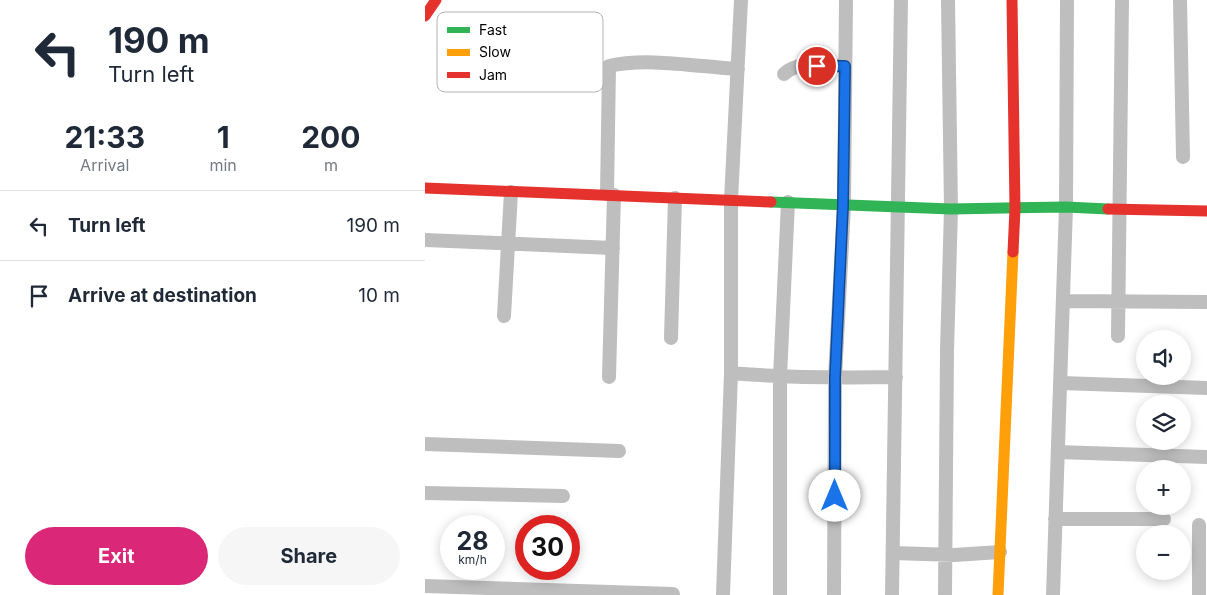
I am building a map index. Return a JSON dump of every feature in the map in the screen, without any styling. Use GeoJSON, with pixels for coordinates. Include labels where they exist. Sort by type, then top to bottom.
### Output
{"type":"FeatureCollection","features":[{"type":"Feature","properties":{"kind":"street"},"geometry":{"type":"LineString","coordinates":[[425,16],[436,0]]}},
{"type":"Feature","properties":{"kind":"street"},"geometry":{"type":"LineString","coordinates":[[723,595],[731,374],[731,200],[741,0]]}},
{"type":"Feature","properties":{"kind":"street"},"geometry":{"type":"LineString","coordinates":[[835,595],[835,378],[843,205],[846,0]]}},
{"type":"Feature","properties":{"kind":"street"},"geometry":{"type":"LineString","coordinates":[[893,595],[901,0]]}},
{"type":"Feature","properties":{"kind":"street"},"geometry":{"type":"LineString","coordinates":[[945,595],[947,351],[951,209],[948,0]]}},
{"type":"Feature","properties":{"kind":"street"},"geometry":{"type":"LineString","coordinates":[[998,595],[1015,209],[1012,0]]}},
{"type":"Feature","properties":{"kind":"street"},"geometry":{"type":"LineString","coordinates":[[1053,595],[1066,207],[1067,0]]}},
{"type":"Feature","properties":{"kind":"street"},"geometry":{"type":"LineString","coordinates":[[1118,336],[1122,0]]}},
{"type":"Feature","properties":{"kind":"street"},"geometry":{"type":"LineString","coordinates":[[1180,0],[1183,157]]}},
{"type":"Feature","properties":{"kind":"street"},"geometry":{"type":"LineString","coordinates":[[614,195],[607,194],[609,66],[619,63],[671,63],[738,69]]}},
{"type":"Feature","properties":{"kind":"street"},"geometry":{"type":"LineString","coordinates":[[784,74],[790,68],[798,66],[845,66]]}},
{"type":"Feature","properties":{"kind":"street"},"geometry":{"type":"LineString","coordinates":[[425,188],[951,209],[1066,207],[1207,211]]}},
{"type":"Feature","properties":{"kind":"street"},"geometry":{"type":"LineString","coordinates":[[504,316],[511,192]]}},
{"type":"Feature","properties":{"kind":"street"},"geometry":{"type":"LineString","coordinates":[[609,377],[614,195]]}},
{"type":"Feature","properties":{"kind":"street"},"geometry":{"type":"LineString","coordinates":[[671,338],[675,198]]}},
{"type":"Feature","properties":{"kind":"street"},"geometry":{"type":"LineString","coordinates":[[780,595],[780,377],[788,202]]}},
{"type":"Feature","properties":{"kind":"street"},"geometry":{"type":"LineString","coordinates":[[425,240],[613,248]]}},
{"type":"Feature","properties":{"kind":"street"},"geometry":{"type":"LineString","coordinates":[[1063,301],[1207,302]]}},
{"type":"Feature","properties":{"kind":"street"},"geometry":{"type":"LineString","coordinates":[[731,374],[835,378],[896,377]]}},
{"type":"Feature","properties":{"kind":"street"},"geometry":{"type":"LineString","coordinates":[[1061,383],[1207,388]]}},
{"type":"Feature","properties":{"kind":"street"},"geometry":{"type":"LineString","coordinates":[[425,444],[619,451]]}},
{"type":"Feature","properties":{"kind":"street"},"geometry":{"type":"LineString","coordinates":[[1058,452],[1207,457]]}},
{"type":"Feature","properties":{"kind":"street"},"geometry":{"type":"LineString","coordinates":[[425,493],[563,496]]}},
{"type":"Feature","properties":{"kind":"street"},"geometry":{"type":"LineString","coordinates":[[1055,519],[1163,519]]}},
{"type":"Feature","properties":{"kind":"street"},"geometry":{"type":"LineString","coordinates":[[1199,525],[1199,595]]}},
{"type":"Feature","properties":{"kind":"street"},"geometry":{"type":"LineString","coordinates":[[893,553],[945,555],[1000,552]]}},
{"type":"Feature","properties":{"kind":"street"},"geometry":{"type":"LineString","coordinates":[[425,586],[673,594]]}},
{"type":"Feature","properties":{"kind":"traffic: fast"},"geometry":{"type":"LineString","coordinates":[[771,202],[951,209],[1066,207],[1108,209]]}},
{"type":"Feature","properties":{"kind":"traffic: slow"},"geometry":{"type":"LineString","coordinates":[[998,595],[1013,252]]}},
{"type":"Feature","properties":{"kind":"traffic: jam"},"geometry":{"type":"LineString","coordinates":[[425,16],[436,0]]}},
{"type":"Feature","properties":{"kind":"traffic: jam"},"geometry":{"type":"LineString","coordinates":[[1012,0],[1015,209],[1013,252]]}},
{"type":"Feature","properties":{"kind":"traffic: jam"},"geometry":{"type":"LineString","coordinates":[[425,188],[771,202]]}},
{"type":"Feature","properties":{"kind":"traffic: jam"},"geometry":{"type":"LineString","coordinates":[[1108,209],[1207,211]]}},
{"type":"Feature","properties":{"kind":"route"},"geometry":{"type":"LineString","coordinates":[[817,66],[845,66],[843,205],[835,378],[835,496]]}}]}
